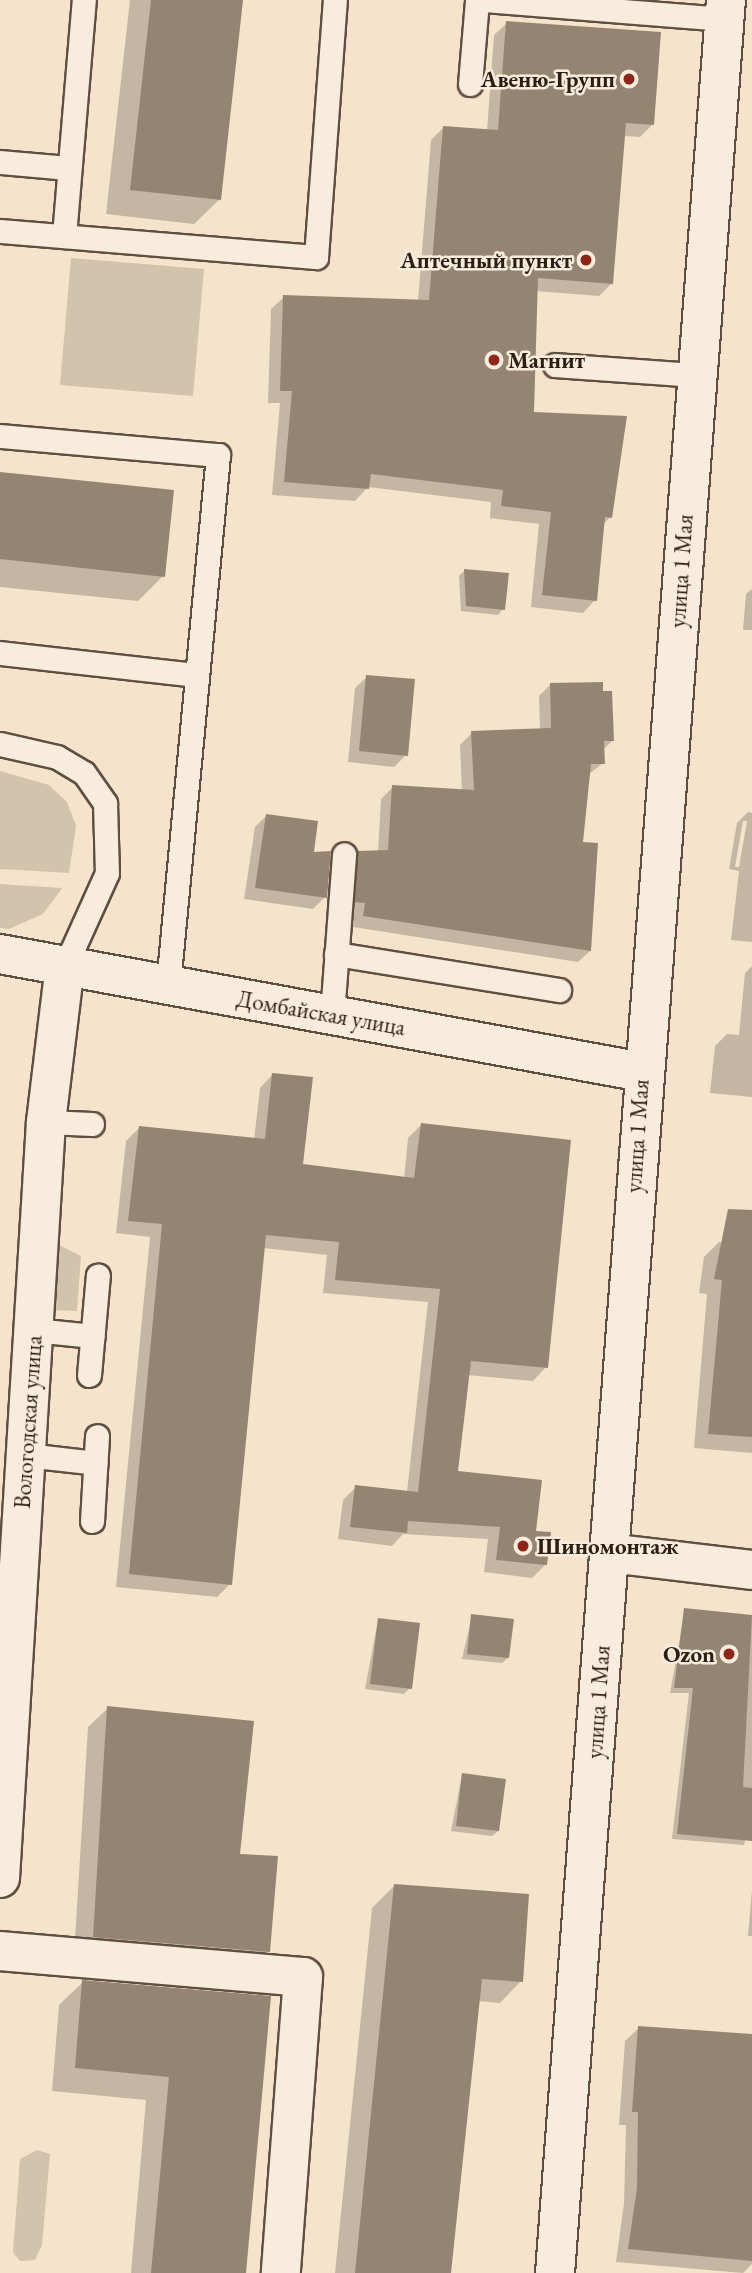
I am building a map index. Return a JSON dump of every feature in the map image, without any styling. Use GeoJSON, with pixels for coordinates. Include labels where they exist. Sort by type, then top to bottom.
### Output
{"type":"FeatureCollection","features":[{"type":"Feature","properties":{"kind":"street","name":"улица 1 Мая"},"geometry":{"type":"LineString","coordinates":[[555,2273],[610,1553],[642,1072],[726,10]]}},
{"type":"Feature","properties":{"kind":"street","name":"Домбайская улица"},"geometry":{"type":"LineString","coordinates":[[0,954],[642,1072]]}},
{"type":"Feature","properties":{"kind":"street","name":"Вологодская улица"},"geometry":{"type":"LineString","coordinates":[[0,1878],[46,1122],[65,966]]}},
{"type":"Feature","properties":{"kind":"street"},"geometry":{"type":"LineString","coordinates":[[610,1553],[752,1570]]}},
{"type":"Feature","properties":{"kind":"street"},"geometry":{"type":"LineString","coordinates":[[0,1951],[303,1977],[281,2273]]}},
{"type":"Feature","properties":{"kind":"lane"},"geometry":{"type":"LineString","coordinates":[[64,236],[84,0]]}},
{"type":"Feature","properties":{"kind":"lane"},"geometry":{"type":"LineString","coordinates":[[0,231],[316,257],[335,0]]}},
{"type":"Feature","properties":{"kind":"lane"},"geometry":{"type":"LineString","coordinates":[[470,84],[477,0]]}},
{"type":"Feature","properties":{"kind":"lane"},"geometry":{"type":"LineString","coordinates":[[483,0],[726,10]]}},
{"type":"Feature","properties":{"kind":"lane"},"geometry":{"type":"LineString","coordinates":[[0,162],[68,168]]}},
{"type":"Feature","properties":{"kind":"lane"},"geometry":{"type":"LineString","coordinates":[[555,365],[696,375]]}},
{"type":"Feature","properties":{"kind":"lane"},"geometry":{"type":"LineString","coordinates":[[0,436],[218,455],[168,985]]}},
{"type":"Feature","properties":{"kind":"lane"},"geometry":{"type":"LineString","coordinates":[[0,653],[197,674]]}},
{"type":"Feature","properties":{"kind":"lane"},"geometry":{"type":"LineString","coordinates":[[0,744],[57,757],[84,773],[105,803],[107,873],[65,966]]}},
{"type":"Feature","properties":{"kind":"lane"},"geometry":{"type":"LineString","coordinates":[[332,1015],[344,854]]}},
{"type":"Feature","properties":{"kind":"lane"},"geometry":{"type":"LineString","coordinates":[[337,954],[559,990]]}},
{"type":"Feature","properties":{"kind":"lane"},"geometry":{"type":"LineString","coordinates":[[46,1122],[92,1124]]}},
{"type":"Feature","properties":{"kind":"lane"},"geometry":{"type":"LineString","coordinates":[[89,1375],[98,1275]]}},
{"type":"Feature","properties":{"kind":"lane"},"geometry":{"type":"LineString","coordinates":[[34,1330],[93,1336]]}},
{"type":"Feature","properties":{"kind":"lane"},"geometry":{"type":"LineString","coordinates":[[92,1521],[97,1436]]}},
{"type":"Feature","properties":{"kind":"lane"},"geometry":{"type":"LineString","coordinates":[[26,1455],[96,1463]]}},
{"type":"Feature","properties":{"kind":"shaded area"},"geometry":{"type":"Polygon","coordinates":[[[71,258],[204,269],[193,396],[60,385],[71,258]]]}},
{"type":"Feature","properties":{"kind":"shaded area"},"geometry":{"type":"Polygon","coordinates":[[[0,771],[49,785],[67,802],[76,826],[69,873],[0,869],[0,771]]]}},
{"type":"Feature","properties":{"kind":"shaded area"},"geometry":{"type":"Polygon","coordinates":[[[0,884],[62,888],[43,914],[9,929],[0,928],[0,884]]]}},
{"type":"Feature","properties":{"kind":"shaded area"},"geometry":{"type":"Polygon","coordinates":[[[57,1244],[81,1256],[77,1311],[53,1310],[57,1244]]]}},
{"type":"Feature","properties":{"kind":"shaded area"},"geometry":{"type":"Polygon","coordinates":[[[37,2150],[50,2154],[42,2245],[35,2260],[20,2261],[13,2252],[20,2159],[37,2150]]]}},
{"type":"Feature","properties":{"kind":"building"},"geometry":{"type":"Polygon","coordinates":[[[151,0],[243,0],[221,200],[130,190],[151,0]]]}},
{"type":"Feature","properties":{"kind":"building"},"geometry":{"type":"Polygon","coordinates":[[[506,21],[661,32],[654,125],[626,123],[613,284],[538,278],[534,412],[627,416],[612,518],[605,517],[597,601],[542,595],[551,512],[501,506],[503,490],[371,474],[369,489],[284,482],[292,391],[280,391],[283,295],[429,300],[443,126],[498,130],[506,21]]]}},
{"type":"Feature","properties":{"kind":"building"},"geometry":{"type":"Polygon","coordinates":[[[0,472],[174,490],[165,577],[0,559],[0,472]]]}},
{"type":"Feature","properties":{"kind":"building"},"geometry":{"type":"Polygon","coordinates":[[[464,569],[509,573],[505,610],[466,606],[464,569]]]}},
{"type":"Feature","properties":{"kind":"building"},"geometry":{"type":"Polygon","coordinates":[[[366,675],[415,679],[408,756],[359,751],[366,675]]]}},
{"type":"Feature","properties":{"kind":"building"},"geometry":{"type":"Polygon","coordinates":[[[603,682],[603,691],[612,691],[614,741],[604,741],[605,764],[591,764],[583,842],[598,843],[591,951],[363,916],[365,903],[354,902],[357,851],[388,850],[392,785],[474,790],[471,731],[551,728],[550,683],[603,682]]]}},
{"type":"Feature","properties":{"kind":"building"},"geometry":{"type":"Polygon","coordinates":[[[266,814],[318,821],[314,852],[331,851],[327,898],[255,888],[266,814]]]}},
{"type":"Feature","properties":{"kind":"building"},"geometry":{"type":"Polygon","coordinates":[[[272,1073],[313,1077],[303,1164],[414,1178],[421,1123],[571,1140],[548,1368],[471,1361],[458,1471],[542,1480],[536,1531],[551,1532],[547,1565],[496,1560],[500,1527],[408,1521],[407,1533],[350,1527],[355,1485],[418,1492],[440,1289],[335,1280],[339,1242],[266,1235],[232,1585],[129,1574],[162,1224],[128,1221],[139,1126],[265,1139],[272,1073]]]}},
{"type":"Feature","properties":{"kind":"building"},"geometry":{"type":"Polygon","coordinates":[[[728,1209],[752,1210],[752,1437],[708,1434],[722,1280],[714,1279],[728,1209]]]}},
{"type":"Feature","properties":{"kind":"building"},"geometry":{"type":"Polygon","coordinates":[[[684,1608],[752,1615],[743,1787],[752,1788],[752,1841],[677,1834],[693,1688],[674,1688],[684,1608]]]}},
{"type":"Feature","properties":{"kind":"building"},"geometry":{"type":"Polygon","coordinates":[[[471,1614],[514,1619],[509,1658],[467,1654],[471,1614]]]}},
{"type":"Feature","properties":{"kind":"building"},"geometry":{"type":"Polygon","coordinates":[[[378,1618],[420,1623],[412,1689],[370,1684],[378,1618]]]}},
{"type":"Feature","properties":{"kind":"building"},"geometry":{"type":"Polygon","coordinates":[[[107,1706],[254,1721],[240,1854],[278,1856],[270,1952],[93,1937],[107,1706]]]}},
{"type":"Feature","properties":{"kind":"building"},"geometry":{"type":"Polygon","coordinates":[[[462,1773],[506,1779],[499,1831],[456,1826],[462,1773]]]}},
{"type":"Feature","properties":{"kind":"building"},"geometry":{"type":"Polygon","coordinates":[[[394,1884],[529,1894],[523,1982],[482,1979],[451,2273],[355,2273],[394,1884]]]}},
{"type":"Feature","properties":{"kind":"building"},"geometry":{"type":"Polygon","coordinates":[[[82,1980],[271,1996],[246,2273],[151,2273],[169,2077],[75,2068],[82,1980]]]}},
{"type":"Feature","properties":{"kind":"building"},"geometry":{"type":"Polygon","coordinates":[[[638,2026],[752,2034],[752,2261],[628,2249],[637,2188],[638,2112],[632,2112],[638,2026]]]}},
{"type":"Feature","properties":{"kind":"place","name":"Авеню-Групп"},"geometry":{"type":"Point","coordinates":[629,79]}},
{"type":"Feature","properties":{"kind":"place","name":"Аптечный пункт"},"geometry":{"type":"Point","coordinates":[586,260]}},
{"type":"Feature","properties":{"kind":"place","name":"Магнит"},"geometry":{"type":"Point","coordinates":[494,360]}},
{"type":"Feature","properties":{"kind":"place","name":"Шиномонтаж"},"geometry":{"type":"Point","coordinates":[523,1546]}},
{"type":"Feature","properties":{"kind":"place","name":"Ozon"},"geometry":{"type":"Point","coordinates":[729,1654]}}]}
